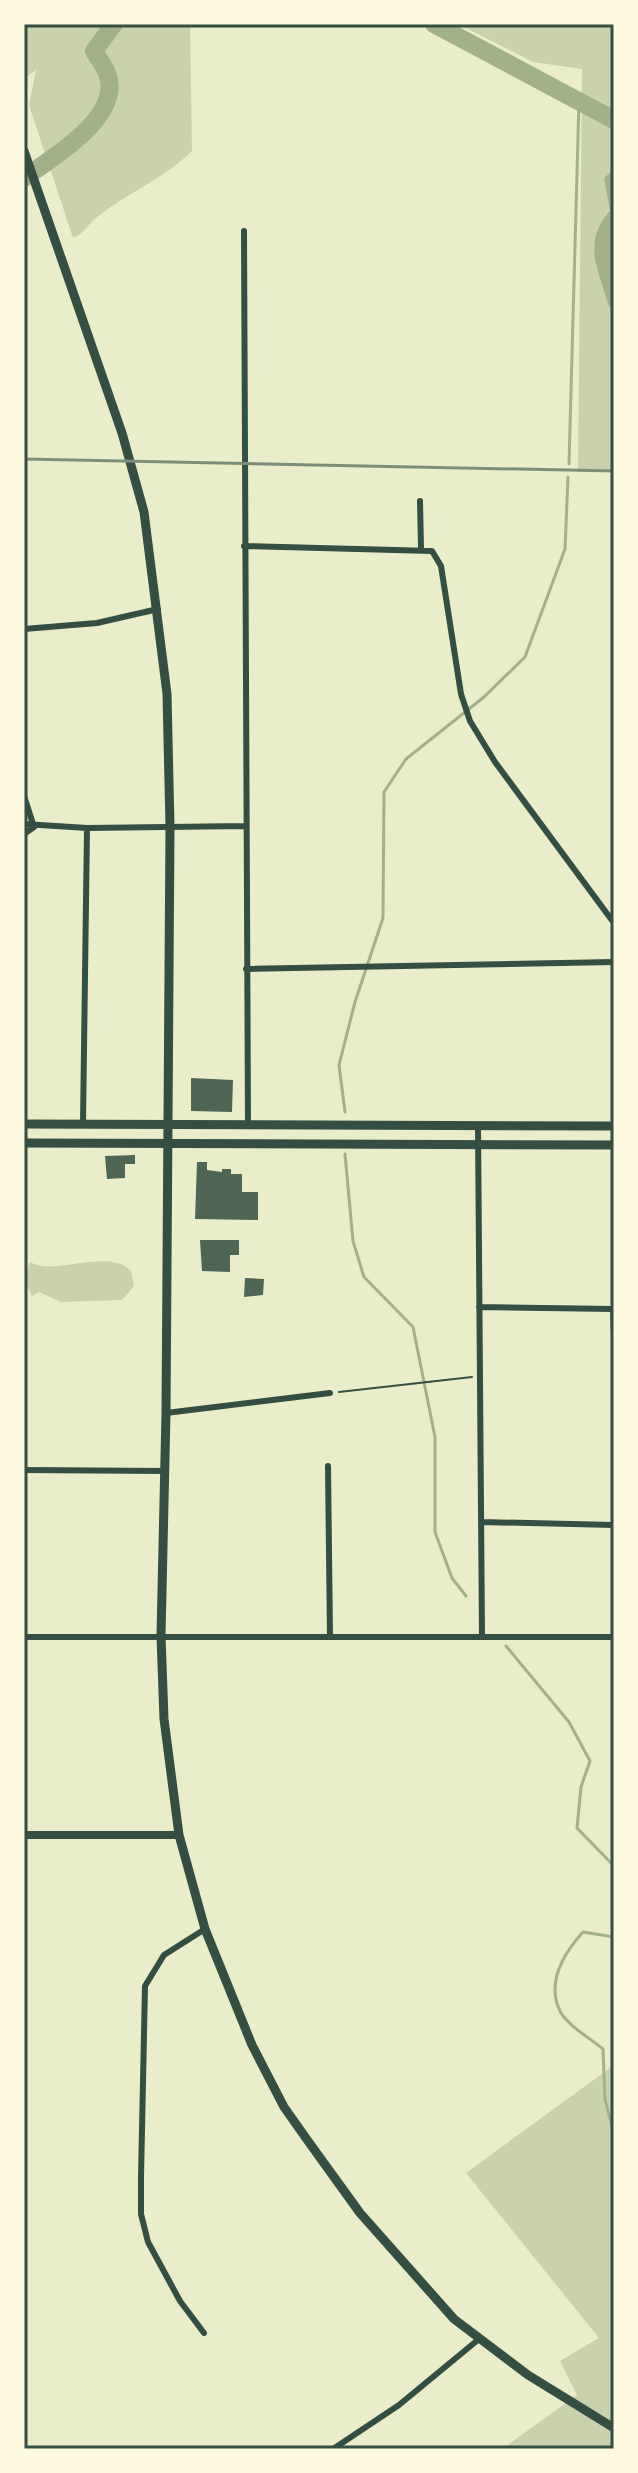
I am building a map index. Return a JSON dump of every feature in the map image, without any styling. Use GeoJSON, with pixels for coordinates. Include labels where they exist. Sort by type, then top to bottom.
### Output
{"type":"FeatureCollection","features":[{"type":"Feature","properties":{"kind":"main road"},"geometry":{"type":"LineString","coordinates":[[24,151],[122,433],[144,512],[159,608],[167,694],[170,827],[166,1413],[161,1636],[164,1719],[179,1835],[205,1929],[252,2045],[284,2107],[360,2213],[454,2319],[528,2375],[614,2428]]}},
{"type":"Feature","properties":{"kind":"main road"},"geometry":{"type":"LineString","coordinates":[[24,1124],[614,1126]]}},
{"type":"Feature","properties":{"kind":"main road"},"geometry":{"type":"LineString","coordinates":[[305,1126],[305,1144]]}},
{"type":"Feature","properties":{"kind":"main road"},"geometry":{"type":"LineString","coordinates":[[379,1126],[379,1144]]}},
{"type":"Feature","properties":{"kind":"main road"},"geometry":{"type":"LineString","coordinates":[[24,1143],[614,1145]]}},
{"type":"Feature","properties":{"kind":"street"},"geometry":{"type":"LineString","coordinates":[[244,231],[248,1126]]}},
{"type":"Feature","properties":{"kind":"street"},"geometry":{"type":"LineString","coordinates":[[420,501],[421,548]]}},
{"type":"Feature","properties":{"kind":"street"},"geometry":{"type":"LineString","coordinates":[[244,546],[421,548],[432,551],[441,566],[466,707],[478,736],[614,923]]}},
{"type":"Feature","properties":{"kind":"street"},"geometry":{"type":"LineString","coordinates":[[24,629],[97,623],[159,608]]}},
{"type":"Feature","properties":{"kind":"street"},"geometry":{"type":"LineString","coordinates":[[24,796],[34,827]]}},
{"type":"Feature","properties":{"kind":"street"},"geometry":{"type":"LineString","coordinates":[[24,824],[87,828],[245,826]]}},
{"type":"Feature","properties":{"kind":"street"},"geometry":{"type":"LineString","coordinates":[[24,834],[34,827]]}},
{"type":"Feature","properties":{"kind":"street"},"geometry":{"type":"LineString","coordinates":[[83,1125],[87,828]]}},
{"type":"Feature","properties":{"kind":"street"},"geometry":{"type":"LineString","coordinates":[[246,969],[614,962]]}},
{"type":"Feature","properties":{"kind":"street"},"geometry":{"type":"LineString","coordinates":[[478,1126],[482,1637]]}},
{"type":"Feature","properties":{"kind":"street"},"geometry":{"type":"LineString","coordinates":[[479,1307],[614,1309],[614,1336]]}},
{"type":"Feature","properties":{"kind":"street"},"geometry":{"type":"LineString","coordinates":[[166,1413],[330,1393]]}},
{"type":"Feature","properties":{"kind":"street"},"geometry":{"type":"LineString","coordinates":[[328,1466],[330,1637]]}},
{"type":"Feature","properties":{"kind":"street"},"geometry":{"type":"LineString","coordinates":[[24,1470],[165,1471]]}},
{"type":"Feature","properties":{"kind":"street"},"geometry":{"type":"LineString","coordinates":[[481,1522],[614,1525]]}},
{"type":"Feature","properties":{"kind":"street"},"geometry":{"type":"LineString","coordinates":[[24,1637],[614,1637]]}},
{"type":"Feature","properties":{"kind":"street"},"geometry":{"type":"LineString","coordinates":[[24,1835],[179,1835]]}},
{"type":"Feature","properties":{"kind":"street"},"geometry":{"type":"LineString","coordinates":[[204,2333],[180,2301],[148,2242],[141,2214],[141,2162],[145,1986],[164,1955],[205,1929]]}},
{"type":"Feature","properties":{"kind":"street"},"geometry":{"type":"LineString","coordinates":[[333,2449],[399,2405],[479,2339]]}},
{"type":"Feature","properties":{"kind":"path"},"geometry":{"type":"LineString","coordinates":[[330,1393],[479,1377]]}},
{"type":"Feature","properties":{"kind":"shaded area"},"geometry":{"type":"Polygon","coordinates":[[[24,24],[143,24],[145,27],[190,24],[192,151],[169,170],[108,209],[73,238],[29,105],[36,70],[26,77],[24,24]]]}},
{"type":"Feature","properties":{"kind":"shaded area"},"geometry":{"type":"Polygon","coordinates":[[[458,24],[614,24],[614,472],[578,471],[582,69],[533,62],[458,24]]]}},
{"type":"Feature","properties":{"kind":"shaded area"},"geometry":{"type":"Polygon","coordinates":[[[614,169],[614,304],[609,307],[597,269],[594,246],[601,223],[610,211],[604,178],[614,169]]]}},
{"type":"Feature","properties":{"kind":"shaded area"},"geometry":{"type":"Polygon","coordinates":[[[30,1262],[40,1266],[95,1262],[121,1264],[131,1271],[134,1286],[122,1300],[61,1302],[39,1292],[32,1296],[24,1280],[30,1262]]]}},
{"type":"Feature","properties":{"kind":"shaded area"},"geometry":{"type":"Polygon","coordinates":[[[614,2065],[614,2449],[502,2449],[577,2395],[560,2361],[599,2338],[466,2173],[614,2065]]]}},
{"type":"Feature","properties":{"kind":"building"},"geometry":{"type":"Polygon","coordinates":[[[191,1078],[233,1080],[232,1112],[191,1111],[191,1078]]]}},
{"type":"Feature","properties":{"kind":"building"},"geometry":{"type":"Polygon","coordinates":[[[135,1155],[135,1164],[125,1164],[125,1178],[107,1179],[105,1156],[135,1155]]]}},
{"type":"Feature","properties":{"kind":"building"},"geometry":{"type":"Polygon","coordinates":[[[197,1162],[207,1162],[207,1170],[222,1172],[222,1169],[231,1169],[231,1174],[242,1174],[242,1192],[258,1192],[258,1220],[195,1219],[197,1162]]]}},
{"type":"Feature","properties":{"kind":"building"},"geometry":{"type":"Polygon","coordinates":[[[200,1240],[239,1240],[239,1255],[230,1255],[230,1272],[202,1271],[200,1240]]]}},
{"type":"Feature","properties":{"kind":"building"},"geometry":{"type":"Polygon","coordinates":[[[245,1278],[264,1279],[263,1295],[244,1297],[245,1278]]]}},
{"type":"Feature","properties":{"kind":"waterway"},"geometry":{"type":"LineString","coordinates":[[24,178],[83,134],[105,105],[110,89],[107,73],[94,51],[114,24]]}},
{"type":"Feature","properties":{"kind":"waterway"},"geometry":{"type":"LineString","coordinates":[[434,24],[614,120]]}},
{"type":"Feature","properties":{"kind":"waterway"},"geometry":{"type":"LineString","coordinates":[[569,464],[579,101]]}},
{"type":"Feature","properties":{"kind":"waterway"},"geometry":{"type":"LineString","coordinates":[[345,1112],[339,1065],[355,1002],[383,918],[384,792],[406,759],[484,697],[525,657],[565,549],[568,477]]}},
{"type":"Feature","properties":{"kind":"waterway"},"geometry":{"type":"LineString","coordinates":[[345,1154],[353,1241],[364,1277],[413,1327],[435,1437],[435,1532],[452,1578],[466,1596]]}},
{"type":"Feature","properties":{"kind":"waterway"},"geometry":{"type":"LineString","coordinates":[[506,1646],[569,1722],[590,1761],[581,1787],[577,1828],[614,1866]]}},
{"type":"Feature","properties":{"kind":"waterway"},"geometry":{"type":"LineString","coordinates":[[614,1937],[583,1932],[559,1968],[555,1989],[563,2016],[603,2049],[605,2099],[614,2135]]}},
{"type":"Feature","properties":{"kind":"railway"},"geometry":{"type":"LineString","coordinates":[[24,459],[614,471]]}}]}
